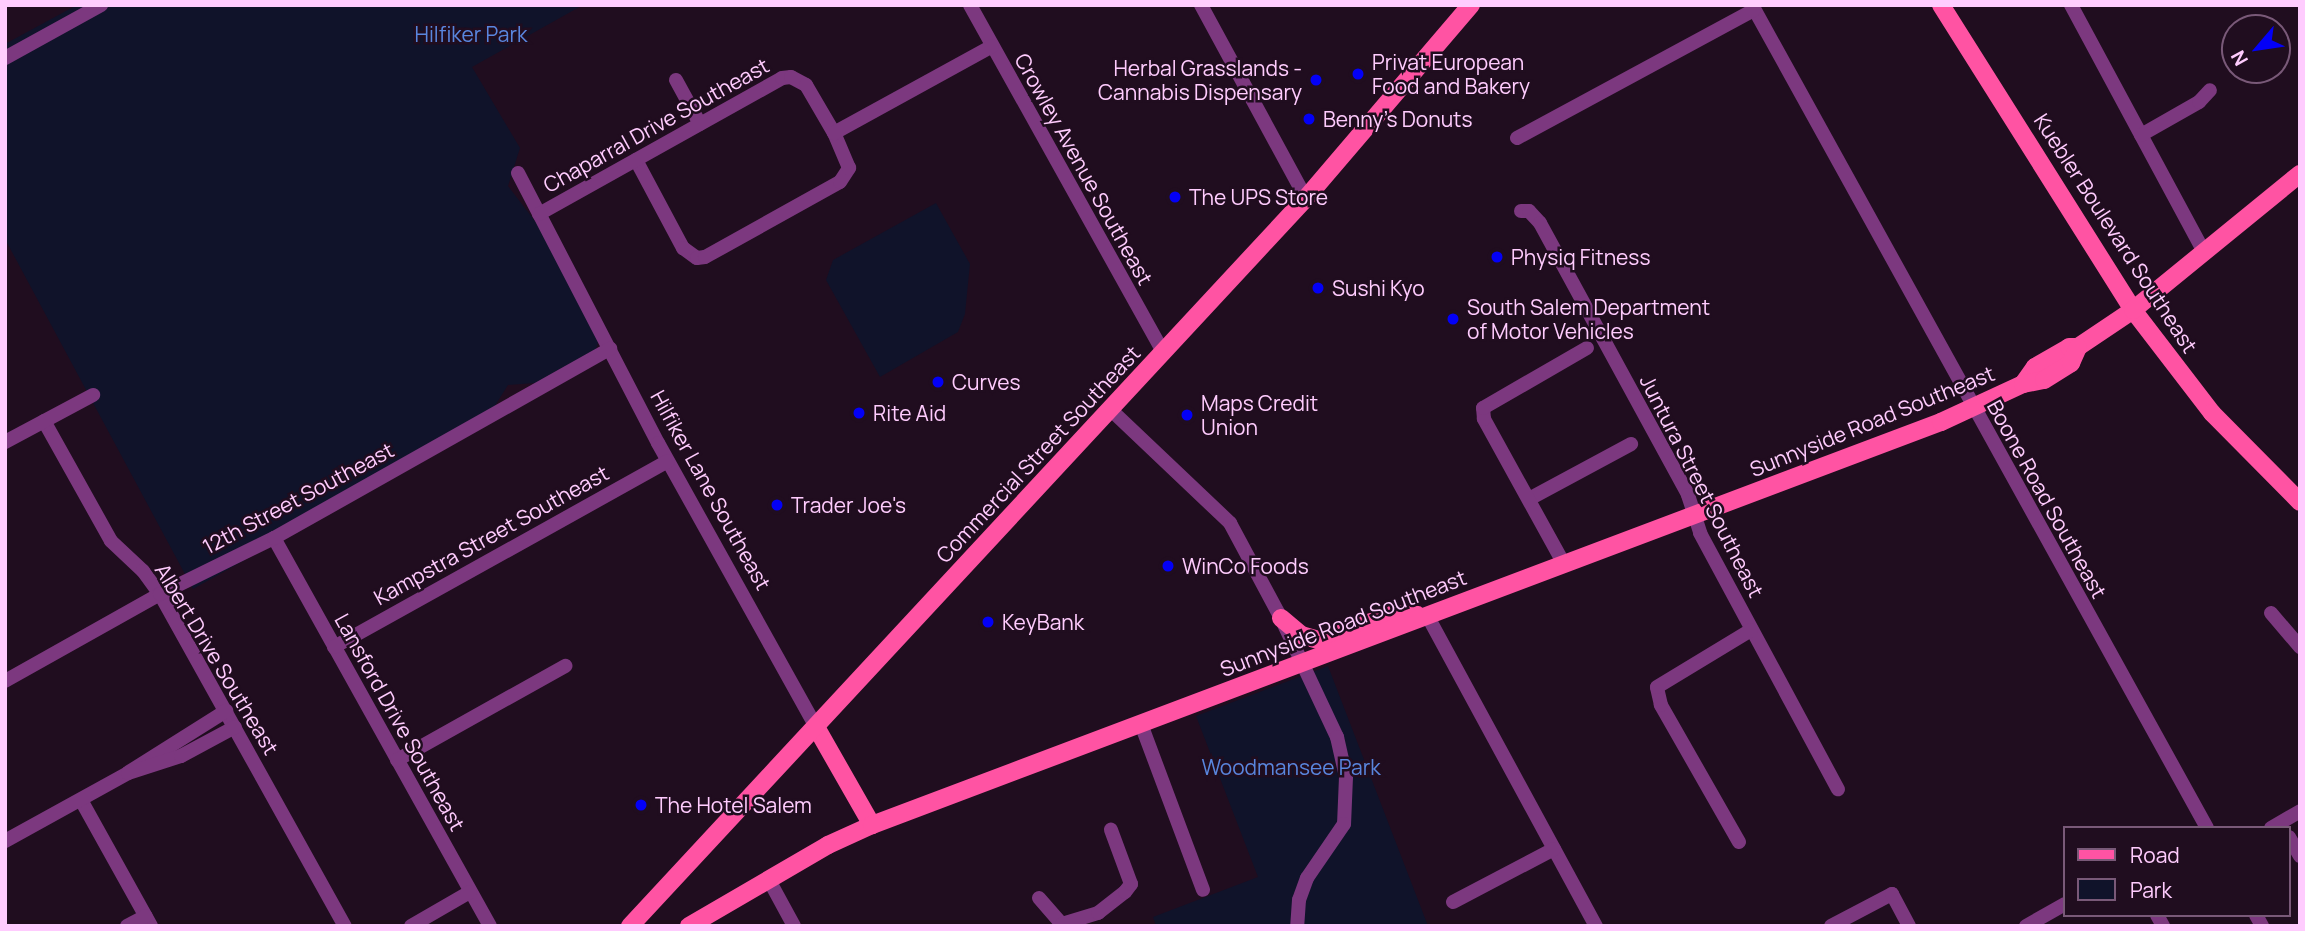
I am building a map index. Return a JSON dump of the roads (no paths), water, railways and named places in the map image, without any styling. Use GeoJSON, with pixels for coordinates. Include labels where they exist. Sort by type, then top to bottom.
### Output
{"type":"FeatureCollection","features":[{"type":"Feature","properties":{"kind":"main road","name":"Commercial Street Southeast"},"geometry":{"type":"LineString","coordinates":[[630,926],[1306,198],[1471,5]]}},
{"type":"Feature","properties":{"kind":"main road","name":"Kuebler Boulevard Southeast"},"geometry":{"type":"LineString","coordinates":[[1941,5],[2133,310],[2212,413],[2300,502]]}},
{"type":"Feature","properties":{"kind":"main road","name":"Sunnyside Road Southeast"},"geometry":{"type":"LineString","coordinates":[[689,926],[872,825],[1694,515],[1972,408],[2023,384],[2044,380],[2071,363],[2078,347],[2133,310],[2300,174]]}},
{"type":"Feature","properties":{"kind":"main road"},"geometry":{"type":"LineString","coordinates":[[1281,618],[1301,635],[1319,639],[1394,614],[1427,615]]}},
{"type":"Feature","properties":{"kind":"main road","name":"Hilfiker Lane Southeast"},"geometry":{"type":"LineString","coordinates":[[816,727],[872,825]]}},
{"type":"Feature","properties":{"kind":"street"},"geometry":{"type":"LineString","coordinates":[[5,58],[101,5]]}},
{"type":"Feature","properties":{"kind":"street","name":"Crowley Avenue Southeast"},"geometry":{"type":"LineString","coordinates":[[970,5],[1163,352]]}},
{"type":"Feature","properties":{"kind":"street"},"geometry":{"type":"LineString","coordinates":[[1201,5],[1306,198]]}},
{"type":"Feature","properties":{"kind":"street"},"geometry":{"type":"LineString","coordinates":[[2071,5],[2204,252]]}},
{"type":"Feature","properties":{"kind":"street"},"geometry":{"type":"LineString","coordinates":[[1517,138],[1753,8]]}},
{"type":"Feature","properties":{"kind":"street","name":"Boone Road Southeast"},"geometry":{"type":"LineString","coordinates":[[1753,8],[1972,408],[2206,826]]}},
{"type":"Feature","properties":{"kind":"street"},"geometry":{"type":"LineString","coordinates":[[636,160],[683,248],[697,258],[705,257],[840,182],[849,168],[834,133],[992,46]]}},
{"type":"Feature","properties":{"kind":"street","name":"Chaparral Drive Southeast"},"geometry":{"type":"LineString","coordinates":[[539,214],[700,124],[792,77],[806,85],[834,133]]}},
{"type":"Feature","properties":{"kind":"street"},"geometry":{"type":"LineString","coordinates":[[676,80],[700,124]]}},
{"type":"Feature","properties":{"kind":"street"},"geometry":{"type":"LineString","coordinates":[[2141,135],[2199,102],[2210,90]]}},
{"type":"Feature","properties":{"kind":"street","name":"Hilfiker Lane Southeast"},"geometry":{"type":"LineString","coordinates":[[518,173],[668,461],[816,727]]}},
{"type":"Feature","properties":{"kind":"street","name":"Juntura Street Southeast"},"geometry":{"type":"LineString","coordinates":[[1521,211],[1529,211],[1540,223],[1688,495],[1694,515],[1751,630],[1839,789]]}},
{"type":"Feature","properties":{"kind":"street"},"geometry":{"type":"LineString","coordinates":[[1564,564],[1484,419],[1483,408],[1587,348]]}},
{"type":"Feature","properties":{"kind":"street","name":"12th Street Southeast"},"geometry":{"type":"LineString","coordinates":[[5,681],[160,594],[274,538],[610,349]]}},
{"type":"Feature","properties":{"kind":"street"},"geometry":{"type":"LineString","coordinates":[[5,442],[93,395]]}},
{"type":"Feature","properties":{"kind":"street"},"geometry":{"type":"LineString","coordinates":[[1110,409],[1224,515],[1281,618],[1337,737],[1346,794],[1342,829],[1307,878],[1299,900],[1297,926]]}},
{"type":"Feature","properties":{"kind":"street","name":"Albert Drive Southeast"},"geometry":{"type":"LineString","coordinates":[[44,421],[104,531],[160,594],[345,926]]}},
{"type":"Feature","properties":{"kind":"street"},"geometry":{"type":"LineString","coordinates":[[1529,499],[1631,444]]}},
{"type":"Feature","properties":{"kind":"street","name":"Kampstra Street Southeast"},"geometry":{"type":"LineString","coordinates":[[334,647],[668,461]]}},
{"type":"Feature","properties":{"kind":"street","name":"Lansford Drive Southeast"},"geometry":{"type":"LineString","coordinates":[[274,538],[490,926]]}},
{"type":"Feature","properties":{"kind":"street"},"geometry":{"type":"LineString","coordinates":[[2271,613],[2300,648]]}},
{"type":"Feature","properties":{"kind":"street"},"geometry":{"type":"LineString","coordinates":[[1427,615],[1596,926]]}},
{"type":"Feature","properties":{"kind":"street"},"geometry":{"type":"LineString","coordinates":[[1739,842],[1661,705],[1657,687],[1751,630]]}},
{"type":"Feature","properties":{"kind":"street"},"geometry":{"type":"LineString","coordinates":[[397,760],[565,666]]}},
{"type":"Feature","properties":{"kind":"street"},"geometry":{"type":"LineString","coordinates":[[5,841],[128,773],[226,711]]}},
{"type":"Feature","properties":{"kind":"street"},"geometry":{"type":"LineString","coordinates":[[1140,724],[1203,891]]}},
{"type":"Feature","properties":{"kind":"street"},"geometry":{"type":"LineString","coordinates":[[128,773],[181,756],[235,727]]}},
{"type":"Feature","properties":{"kind":"street"},"geometry":{"type":"LineString","coordinates":[[80,800],[148,921],[127,926]]}},
{"type":"Feature","properties":{"kind":"street"},"geometry":{"type":"LineString","coordinates":[[2279,826],[2300,811]]}},
{"type":"Feature","properties":{"kind":"street"},"geometry":{"type":"LineString","coordinates":[[1039,898],[1062,924],[1077,922],[1111,905],[1131,884],[1111,830]]}},
{"type":"Feature","properties":{"kind":"street"},"geometry":{"type":"LineString","coordinates":[[2291,840],[2300,856]]}},
{"type":"Feature","properties":{"kind":"street"},"geometry":{"type":"LineString","coordinates":[[1452,902],[1554,849]]}},
{"type":"Feature","properties":{"kind":"street"},"geometry":{"type":"LineString","coordinates":[[769,880],[794,926]]}},
{"type":"Feature","properties":{"kind":"street"},"geometry":{"type":"LineString","coordinates":[[411,926],[470,892]]}},
{"type":"Feature","properties":{"kind":"street"},"geometry":{"type":"LineString","coordinates":[[1830,926],[1892,894],[1909,926]]}},
{"type":"Feature","properties":{"kind":"street"},"geometry":{"type":"LineString","coordinates":[[2026,926],[2064,905]]}},
{"type":"Feature","properties":{"kind":"place","name":"Privat European Food and Bakery"},"geometry":{"type":"Point","coordinates":[1358,74]}},
{"type":"Feature","properties":{"kind":"place","name":"Herbal Grasslands - Cannabis Dispensary"},"geometry":{"type":"Point","coordinates":[1316,80]}},
{"type":"Feature","properties":{"kind":"place","name":"Benny's Donuts"},"geometry":{"type":"Point","coordinates":[1309,119]}},
{"type":"Feature","properties":{"kind":"place","name":"The UPS Store"},"geometry":{"type":"Point","coordinates":[1175,197]}},
{"type":"Feature","properties":{"kind":"place","name":"Physiq Fitness"},"geometry":{"type":"Point","coordinates":[1497,257]}},
{"type":"Feature","properties":{"kind":"place","name":"Sushi Kyo"},"geometry":{"type":"Point","coordinates":[1318,288]}},
{"type":"Feature","properties":{"kind":"place","name":"South Salem Department of Motor Vehicles"},"geometry":{"type":"Point","coordinates":[1453,319]}},
{"type":"Feature","properties":{"kind":"place","name":"Curves"},"geometry":{"type":"Point","coordinates":[938,382]}},
{"type":"Feature","properties":{"kind":"place","name":"Rite Aid"},"geometry":{"type":"Point","coordinates":[859,413]}},
{"type":"Feature","properties":{"kind":"place","name":"Maps Credit Union"},"geometry":{"type":"Point","coordinates":[1187,415]}},
{"type":"Feature","properties":{"kind":"place","name":"Trader Joe's"},"geometry":{"type":"Point","coordinates":[777,505]}},
{"type":"Feature","properties":{"kind":"place","name":"WinCo Foods"},"geometry":{"type":"Point","coordinates":[1168,566]}},
{"type":"Feature","properties":{"kind":"place","name":"KeyBank"},"geometry":{"type":"Point","coordinates":[988,622]}},
{"type":"Feature","properties":{"kind":"place","name":"The Hotel Salem"},"geometry":{"type":"Point","coordinates":[641,805]}},
{"type":"Feature","properties":{"kind":"park label","name":"Hilfiker Park"},"geometry":{"type":"Point","coordinates":[471,34]}},
{"type":"Feature","properties":{"kind":"park label","name":"Woodmansee Park"},"geometry":{"type":"Point","coordinates":[1291,767]}}]}
